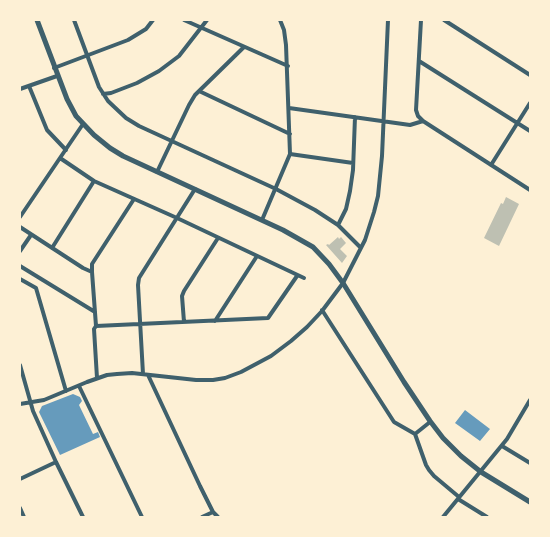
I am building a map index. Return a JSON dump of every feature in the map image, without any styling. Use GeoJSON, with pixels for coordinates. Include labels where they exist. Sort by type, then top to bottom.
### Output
{"type":"FeatureCollection","features":[{"type":"Feature","properties":{"kind":"street"},"geometry":{"type":"LineString","coordinates":[[37,20],[68,103],[83,124],[94,135],[123,156],[292,234],[313,247],[329,264],[343,283],[430,422],[452,447],[481,472],[530,502]]}},
{"type":"Feature","properties":{"kind":"street"},"geometry":{"type":"LineString","coordinates":[[74,20],[94,77],[103,94],[114,108],[126,118],[139,126],[276,189],[322,213],[338,225],[361,248]]}},
{"type":"Feature","properties":{"kind":"street"},"geometry":{"type":"LineString","coordinates":[[54,68],[128,40],[146,29],[153,20]]}},
{"type":"Feature","properties":{"kind":"street"},"geometry":{"type":"LineString","coordinates":[[184,20],[288,66]]}},
{"type":"Feature","properties":{"kind":"street"},"geometry":{"type":"LineString","coordinates":[[103,94],[111,93],[137,83],[160,71],[179,56],[208,20]]}},
{"type":"Feature","properties":{"kind":"street"},"geometry":{"type":"LineString","coordinates":[[262,220],[290,154],[288,66],[285,38],[280,20]]}},
{"type":"Feature","properties":{"kind":"street"},"geometry":{"type":"LineString","coordinates":[[20,404],[44,400],[97,378],[116,374],[143,374],[196,380],[226,378],[271,356],[296,336],[322,310],[343,283],[361,248],[370,226],[376,204],[384,121],[388,20]]}},
{"type":"Feature","properties":{"kind":"street"},"geometry":{"type":"LineString","coordinates":[[421,20],[416,110],[418,116],[423,121],[530,190]]}},
{"type":"Feature","properties":{"kind":"street"},"geometry":{"type":"LineString","coordinates":[[444,20],[530,75]]}},
{"type":"Feature","properties":{"kind":"street"},"geometry":{"type":"LineString","coordinates":[[157,172],[189,105],[198,91],[244,47]]}},
{"type":"Feature","properties":{"kind":"street"},"geometry":{"type":"LineString","coordinates":[[419,61],[530,131]]}},
{"type":"Feature","properties":{"kind":"street"},"geometry":{"type":"LineString","coordinates":[[20,89],[57,76]]}},
{"type":"Feature","properties":{"kind":"street"},"geometry":{"type":"LineString","coordinates":[[29,86],[48,130],[66,150]]}},
{"type":"Feature","properties":{"kind":"street"},"geometry":{"type":"LineString","coordinates":[[198,91],[290,134]]}},
{"type":"Feature","properties":{"kind":"street"},"geometry":{"type":"LineString","coordinates":[[491,165],[530,103]]}},
{"type":"Feature","properties":{"kind":"street"},"geometry":{"type":"LineString","coordinates":[[289,108],[410,125],[423,121]]}},
{"type":"Feature","properties":{"kind":"street"},"geometry":{"type":"LineString","coordinates":[[338,225],[346,208],[350,191],[355,117]]}},
{"type":"Feature","properties":{"kind":"street"},"geometry":{"type":"LineString","coordinates":[[20,217],[83,124]]}},
{"type":"Feature","properties":{"kind":"street"},"geometry":{"type":"LineString","coordinates":[[290,154],[353,164]]}},
{"type":"Feature","properties":{"kind":"street"},"geometry":{"type":"LineString","coordinates":[[60,158],[94,181],[304,278]]}},
{"type":"Feature","properties":{"kind":"street"},"geometry":{"type":"LineString","coordinates":[[52,248],[94,181]]}},
{"type":"Feature","properties":{"kind":"street"},"geometry":{"type":"LineString","coordinates":[[143,374],[138,285],[139,278],[194,189]]}},
{"type":"Feature","properties":{"kind":"street"},"geometry":{"type":"LineString","coordinates":[[97,378],[94,329],[96,326],[92,264],[134,199]]}},
{"type":"Feature","properties":{"kind":"street"},"geometry":{"type":"LineString","coordinates":[[20,227],[83,268],[92,272]]}},
{"type":"Feature","properties":{"kind":"street"},"geometry":{"type":"LineString","coordinates":[[20,251],[31,235]]}},
{"type":"Feature","properties":{"kind":"street"},"geometry":{"type":"LineString","coordinates":[[184,322],[182,296],[184,291],[218,238]]}},
{"type":"Feature","properties":{"kind":"street"},"geometry":{"type":"LineString","coordinates":[[214,321],[257,256]]}},
{"type":"Feature","properties":{"kind":"street"},"geometry":{"type":"LineString","coordinates":[[20,266],[95,312]]}},
{"type":"Feature","properties":{"kind":"street"},"geometry":{"type":"LineString","coordinates":[[96,326],[268,318],[297,276]]}},
{"type":"Feature","properties":{"kind":"street"},"geometry":{"type":"LineString","coordinates":[[20,279],[36,288],[66,391]]}},
{"type":"Feature","properties":{"kind":"street"},"geometry":{"type":"LineString","coordinates":[[322,310],[394,422],[415,434],[418,438],[426,465],[429,470],[458,498],[487,517]]}},
{"type":"Feature","properties":{"kind":"street"},"geometry":{"type":"LineString","coordinates":[[20,365],[33,411],[83,517]]}},
{"type":"Feature","properties":{"kind":"street"},"geometry":{"type":"LineString","coordinates":[[148,375],[213,512],[218,517]]}},
{"type":"Feature","properties":{"kind":"street"},"geometry":{"type":"LineString","coordinates":[[79,386],[142,517]]}},
{"type":"Feature","properties":{"kind":"street"},"geometry":{"type":"LineString","coordinates":[[443,517],[502,446],[530,400]]}},
{"type":"Feature","properties":{"kind":"street"},"geometry":{"type":"LineString","coordinates":[[415,434],[430,422]]}},
{"type":"Feature","properties":{"kind":"street"},"geometry":{"type":"LineString","coordinates":[[502,446],[530,463]]}},
{"type":"Feature","properties":{"kind":"street"},"geometry":{"type":"LineString","coordinates":[[20,479],[56,462]]}},
{"type":"Feature","properties":{"kind":"street"},"geometry":{"type":"LineString","coordinates":[[20,508],[24,517]]}},
{"type":"Feature","properties":{"kind":"street"},"geometry":{"type":"LineString","coordinates":[[202,517],[213,512]]}},
{"type":"Feature","properties":{"kind":"water"},"geometry":{"type":"Polygon","coordinates":[[[73,394],[80,397],[82,401],[79,405],[93,434],[98,432],[100,437],[60,455],[39,412],[42,406],[73,394]]]}},
{"type":"Feature","properties":{"kind":"water"},"geometry":{"type":"Polygon","coordinates":[[[465,410],[490,429],[480,441],[455,423],[465,410]]]}},
{"type":"Feature","properties":{"kind":"building"},"geometry":{"type":"Polygon","coordinates":[[[506,197],[519,204],[499,246],[484,238],[501,203],[503,204],[506,197]]]}},
{"type":"Feature","properties":{"kind":"building"},"geometry":{"type":"Polygon","coordinates":[[[338,237],[339,239],[341,237],[346,243],[340,249],[347,256],[342,263],[326,245],[329,245],[338,237]]]}}]}
